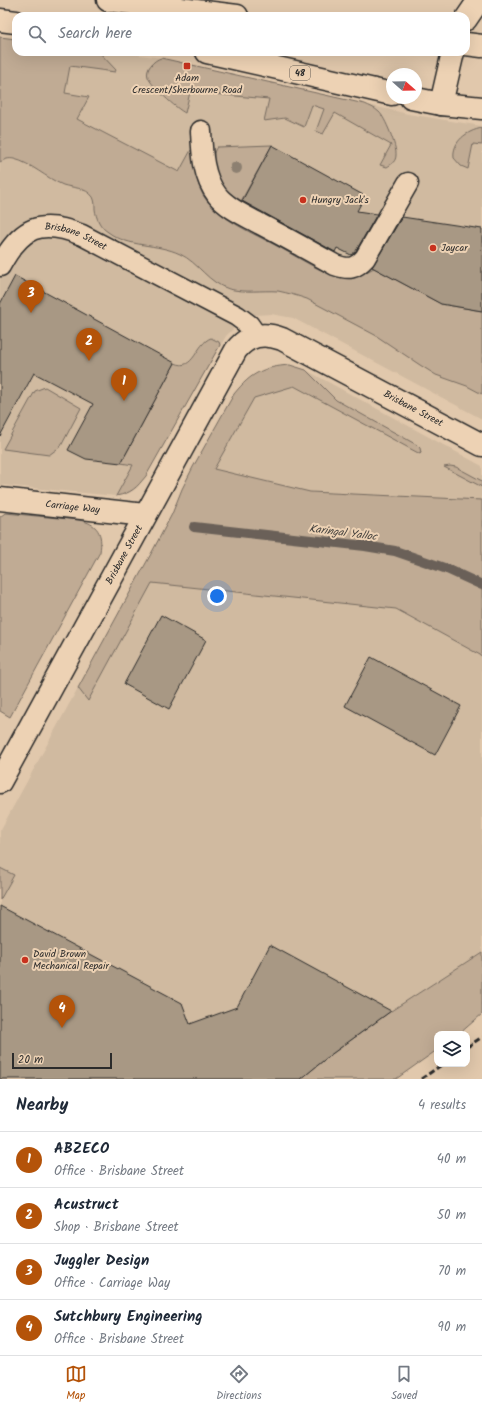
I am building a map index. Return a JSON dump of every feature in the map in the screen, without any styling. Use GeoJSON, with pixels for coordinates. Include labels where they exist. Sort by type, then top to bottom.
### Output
{"type":"FeatureCollection","features":[{"type":"Feature","properties":{"kind":"street"},"geometry":{"type":"LineString","coordinates":[[108,0],[205,12]]}},
{"type":"Feature","properties":{"kind":"street"},"geometry":{"type":"LineString","coordinates":[[470,13],[478,0]]}},
{"type":"Feature","properties":{"kind":"street"},"geometry":{"type":"LineString","coordinates":[[0,20],[12,22]]}},
{"type":"Feature","properties":{"kind":"street"},"geometry":{"type":"LineString","coordinates":[[470,44],[482,46]]}},
{"type":"Feature","properties":{"kind":"street","name":"48"},"geometry":{"type":"LineString","coordinates":[[225,56],[386,93]]}},
{"type":"Feature","properties":{"kind":"street"},"geometry":{"type":"LineString","coordinates":[[441,104],[452,56]]}},
{"type":"Feature","properties":{"kind":"street"},"geometry":{"type":"LineString","coordinates":[[422,100],[441,104],[482,108]]}},
{"type":"Feature","properties":{"kind":"street","name":"Brisbane Street"},"geometry":{"type":"LineString","coordinates":[[0,782],[236,350],[247,339],[256,335],[264,334],[282,339],[482,445]]}},
{"type":"Feature","properties":{"kind":"street","name":"Carriage Way"},"geometry":{"type":"LineString","coordinates":[[0,499],[145,515]]}},
{"type":"Feature","properties":{"kind":"lane"},"geometry":{"type":"LineString","coordinates":[[201,131],[203,159],[206,173],[211,185],[221,199],[240,213],[335,265],[344,268],[352,268],[360,264],[365,258],[408,183]]}},
{"type":"Feature","properties":{"kind":"lane","name":"Brisbane Street"},"geometry":{"type":"LineString","coordinates":[[0,266],[10,248],[26,233],[38,227],[58,228],[82,235],[238,316],[249,325],[256,335]]}},
{"type":"Feature","properties":{"kind":"shaded area"},"geometry":{"type":"Polygon","coordinates":[[[0,37],[12,38],[12,56],[148,56],[408,114],[482,126],[482,419],[293,318],[271,314],[256,315],[239,323],[226,336],[146,476],[137,488],[127,494],[116,496],[0,485],[0,37]]]}},
{"type":"Feature","properties":{"kind":"shaded area"},"geometry":{"type":"Polygon","coordinates":[[[0,37],[12,38],[12,56],[103,56],[116,70],[115,72],[70,66],[65,93],[89,97],[77,119],[179,172],[191,150],[193,151],[194,164],[200,190],[213,208],[239,226],[310,265],[332,275],[343,277],[353,276],[374,268],[441,304],[482,311],[482,394],[467,386],[436,375],[375,335],[307,299],[278,291],[247,291],[229,289],[209,278],[193,262],[180,254],[162,248],[125,241],[116,237],[105,230],[99,222],[96,216],[94,198],[87,191],[63,185],[32,167],[14,159],[5,159],[0,162],[0,37]]]}},
{"type":"Feature","properties":{"kind":"shaded area"},"geometry":{"type":"Polygon","coordinates":[[[161,58],[365,104],[374,108],[384,120],[395,146],[395,159],[387,167],[380,165],[391,145],[335,113],[323,134],[316,131],[324,109],[312,105],[304,127],[285,118],[264,121],[269,99],[190,92],[185,113],[165,97],[154,86],[148,77],[147,74],[151,65],[161,58]]]}},
{"type":"Feature","properties":{"kind":"shaded area"},"geometry":{"type":"Polygon","coordinates":[[[482,128],[482,145],[473,144],[468,169],[461,166],[454,158],[455,147],[466,134],[482,128]]]}},
{"type":"Feature","properties":{"kind":"shaded area"},"geometry":{"type":"Polygon","coordinates":[[[272,145],[240,203],[224,191],[216,174],[214,162],[217,147],[272,145]]]}},
{"type":"Feature","properties":{"kind":"shaded area"},"geometry":{"type":"Polygon","coordinates":[[[211,338],[219,342],[220,345],[146,476],[133,489],[116,496],[133,465],[121,463],[175,363],[181,365],[187,364],[202,345],[211,338]]]}},
{"type":"Feature","properties":{"kind":"shaded area"},"geometry":{"type":"Polygon","coordinates":[[[290,365],[306,370],[482,466],[482,952],[391,1011],[329,1056],[0,1079],[0,831],[152,552],[172,514],[193,467],[234,394],[242,384],[257,373],[267,368],[290,365]]]}},
{"type":"Feature","properties":{"kind":"shaded area"},"geometry":{"type":"Polygon","coordinates":[[[290,365],[306,370],[336,400],[417,445],[420,448],[421,453],[420,454],[294,386],[254,398],[214,469],[310,492],[482,500],[482,656],[396,609],[152,583],[88,701],[78,688],[172,514],[193,467],[234,394],[246,381],[258,372],[272,367],[290,365]]]}},
{"type":"Feature","properties":{"kind":"shaded area"},"geometry":{"type":"Polygon","coordinates":[[[45,387],[81,408],[61,446],[49,455],[3,449],[35,391],[45,387]]]}},
{"type":"Feature","properties":{"kind":"shaded area"},"geometry":{"type":"Polygon","coordinates":[[[444,467],[456,467],[482,481],[482,487],[444,467]]]}},
{"type":"Feature","properties":{"kind":"shaded area"},"geometry":{"type":"Polygon","coordinates":[[[5,513],[79,520],[95,527],[98,530],[101,540],[100,552],[10,717],[0,711],[0,517],[5,513]]]}},
{"type":"Feature","properties":{"kind":"shaded area"},"geometry":{"type":"Polygon","coordinates":[[[0,868],[14,875],[0,900],[0,868]]]}},
{"type":"Feature","properties":{"kind":"shaded area"},"geometry":{"type":"Polygon","coordinates":[[[482,952],[482,1014],[462,1031],[434,1031],[434,1052],[396,1079],[301,1079],[329,1056],[391,1011],[482,952]]]}},
{"type":"Feature","properties":{"kind":"building","name":"Hungry Jack's"},"geometry":{"type":"Polygon","coordinates":[[[272,145],[365,196],[357,211],[377,214],[356,251],[351,255],[337,248],[335,252],[242,201],[272,145]]]}},
{"type":"Feature","properties":{"kind":"building","name":"Jaycar"},"geometry":{"type":"Polygon","coordinates":[[[402,217],[482,229],[482,311],[441,304],[372,267],[402,217]]]}},
{"type":"Feature","properties":{"kind":"building"},"geometry":{"type":"Polygon","coordinates":[[[15,276],[175,363],[121,463],[86,459],[68,450],[93,404],[34,373],[0,436],[0,304],[15,276]]]}},
{"type":"Feature","properties":{"kind":"building"},"geometry":{"type":"Polygon","coordinates":[[[161,615],[206,640],[169,709],[124,684],[161,615]]]}},
{"type":"Feature","properties":{"kind":"building"},"geometry":{"type":"Polygon","coordinates":[[[371,657],[461,706],[435,755],[345,706],[371,657]]]}},
{"type":"Feature","properties":{"kind":"building"},"geometry":{"type":"Polygon","coordinates":[[[0,906],[182,1003],[190,1024],[237,1007],[270,945],[391,1011],[329,1056],[301,1079],[0,1079],[0,906]]]}},
{"type":"Feature","properties":{"kind":"waterway","name":"Karingal Yalloc"},"geometry":{"type":"LineString","coordinates":[[194,527],[365,546],[395,551],[447,569],[482,585]]}},
{"type":"Feature","properties":{"kind":"railway"},"geometry":{"type":"LineString","coordinates":[[470,1045],[482,1037]]}},
{"type":"Feature","properties":{"kind":"railway"},"geometry":{"type":"LineString","coordinates":[[421,1079],[439,1067]]}},
{"type":"Feature","properties":{"kind":"place","name":"Adam Crescent/Sherbourne Road"},"geometry":{"type":"Point","coordinates":[187,66]}},
{"type":"Feature","properties":{"kind":"place","name":"Hungry Jack's"},"geometry":{"type":"Point","coordinates":[303,200]}},
{"type":"Feature","properties":{"kind":"place","name":"Jaycar"},"geometry":{"type":"Point","coordinates":[433,248]}},
{"type":"Feature","properties":{"kind":"place","name":"Juggler Design"},"geometry":{"type":"Point","coordinates":[31,313]}},
{"type":"Feature","properties":{"kind":"place","name":"Acustruct"},"geometry":{"type":"Point","coordinates":[89,361]}},
{"type":"Feature","properties":{"kind":"place","name":"ABZECO"},"geometry":{"type":"Point","coordinates":[124,401]}},
{"type":"Feature","properties":{"kind":"place","name":"David Brown Mechanical Repair"},"geometry":{"type":"Point","coordinates":[25,960]}},
{"type":"Feature","properties":{"kind":"place","name":"Sutchbury Engineering"},"geometry":{"type":"Point","coordinates":[62,1028]}}]}
